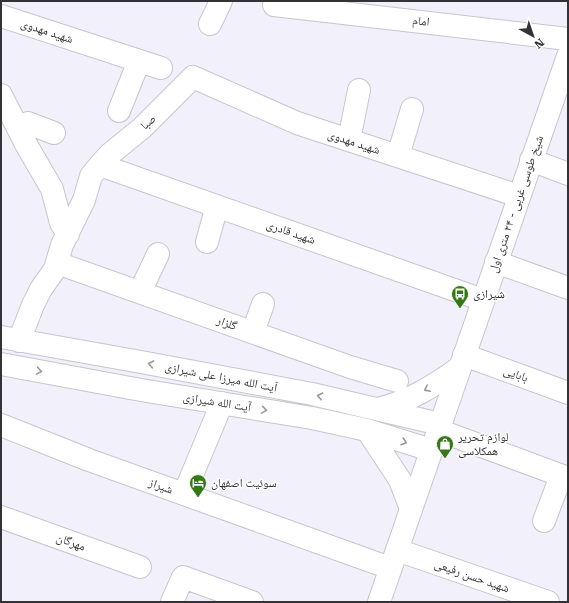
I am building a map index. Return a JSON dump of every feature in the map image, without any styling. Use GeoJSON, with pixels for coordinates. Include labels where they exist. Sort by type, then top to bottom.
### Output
{"type":"FeatureCollection","features":[{"type":"Feature","properties":{"kind":"street"},"geometry":{"type":"LineString","coordinates":[[210,24],[221,1]]}},
{"type":"Feature","properties":{"kind":"street","name":"امام"},"geometry":{"type":"LineString","coordinates":[[274,5],[568,39]]}},
{"type":"Feature","properties":{"kind":"street","name":"شهید مهدوی"},"geometry":{"type":"LineString","coordinates":[[1,16],[97,42],[139,61],[161,68]]}},
{"type":"Feature","properties":{"kind":"street","name":"شیخ طوسی غربی - ۲۴ متری اول"},"geometry":{"type":"LineString","coordinates":[[378,602],[568,56]]}},
{"type":"Feature","properties":{"kind":"street"},"geometry":{"type":"LineString","coordinates":[[119,111],[139,61]]}},
{"type":"Feature","properties":{"kind":"street","name":"شهید مهدوی"},"geometry":{"type":"LineString","coordinates":[[193,78],[297,123],[519,196]]}},
{"type":"Feature","properties":{"kind":"street","name":"صبا"},"geometry":{"type":"LineString","coordinates":[[100,165],[110,154],[142,128],[193,78]]}},
{"type":"Feature","properties":{"kind":"street"},"geometry":{"type":"LineString","coordinates":[[350,140],[358,90]]}},
{"type":"Feature","properties":{"kind":"street"},"geometry":{"type":"LineString","coordinates":[[1,95],[52,189],[61,223],[68,234]]}},
{"type":"Feature","properties":{"kind":"street"},"geometry":{"type":"LineString","coordinates":[[398,156],[412,109]]}},
{"type":"Feature","properties":{"kind":"street"},"geometry":{"type":"LineString","coordinates":[[18,128],[28,123],[54,133]]}},
{"type":"Feature","properties":{"kind":"street"},"geometry":{"type":"LineString","coordinates":[[531,160],[568,174]]}},
{"type":"Feature","properties":{"kind":"street"},"geometry":{"type":"LineString","coordinates":[[10,339],[55,269],[62,245],[84,200],[92,176],[100,165]]}},
{"type":"Feature","properties":{"kind":"street","name":"شهید قادری"},"geometry":{"type":"LineString","coordinates":[[100,165],[483,300]]}},
{"type":"Feature","properties":{"kind":"street"},"geometry":{"type":"LineString","coordinates":[[207,242],[217,206]]}},
{"type":"Feature","properties":{"kind":"street"},"geometry":{"type":"LineString","coordinates":[[140,292],[158,254]]}},
{"type":"Feature","properties":{"kind":"street"},"geometry":{"type":"LineString","coordinates":[[496,262],[568,288]]}},
{"type":"Feature","properties":{"kind":"street","name":"گلزار"},"geometry":{"type":"LineString","coordinates":[[57,263],[350,367],[397,381]]}},
{"type":"Feature","properties":{"kind":"street"},"geometry":{"type":"LineString","coordinates":[[253,332],[263,304]]}},
{"type":"Feature","properties":{"kind":"street","name":"آیت الله میرزا علی شیرازی"},"geometry":{"type":"LineString","coordinates":[[10,339],[312,394],[378,409],[439,427],[565,477]]}},
{"type":"Feature","properties":{"kind":"street"},"geometry":{"type":"LineString","coordinates":[[378,409],[398,404],[435,385],[462,362]]}},
{"type":"Feature","properties":{"kind":"street","name":"بابایی"},"geometry":{"type":"LineString","coordinates":[[462,362],[568,393]]}},
{"type":"Feature","properties":{"kind":"street","name":"آیت الله شیرازی"},"geometry":{"type":"LineString","coordinates":[[1,364],[335,423],[367,430],[431,450]]}},
{"type":"Feature","properties":{"kind":"street"},"geometry":{"type":"LineString","coordinates":[[335,423],[341,401]]}},
{"type":"Feature","properties":{"kind":"street"},"geometry":{"type":"LineString","coordinates":[[184,494],[222,403]]}},
{"type":"Feature","properties":{"kind":"street","name":"شیراز"},"geometry":{"type":"LineString","coordinates":[[1,425],[90,460],[184,494],[393,559]]}},
{"type":"Feature","properties":{"kind":"street"},"geometry":{"type":"LineString","coordinates":[[367,430],[400,480],[411,509]]}},
{"type":"Feature","properties":{"kind":"street"},"geometry":{"type":"LineString","coordinates":[[544,521],[565,477]]}},
{"type":"Feature","properties":{"kind":"street","name":"مهرگان"},"geometry":{"type":"LineString","coordinates":[[1,517],[140,567]]}},
{"type":"Feature","properties":{"kind":"street","name":"شهید حسن رفیعی"},"geometry":{"type":"LineString","coordinates":[[393,559],[548,602]]}},
{"type":"Feature","properties":{"kind":"street"},"geometry":{"type":"LineString","coordinates":[[172,602],[183,577],[252,602]]}},
{"type":"Feature","properties":{"kind":"place","name":"شیرازی"},"geometry":{"type":"Point","coordinates":[460,309]}},
{"type":"Feature","properties":{"kind":"place","name":"لوازم تحریر همکلاسی"},"geometry":{"type":"Point","coordinates":[445,459]}},
{"type":"Feature","properties":{"kind":"place","name":"سوئیت اصفهان"},"geometry":{"type":"Point","coordinates":[198,498]}}]}
